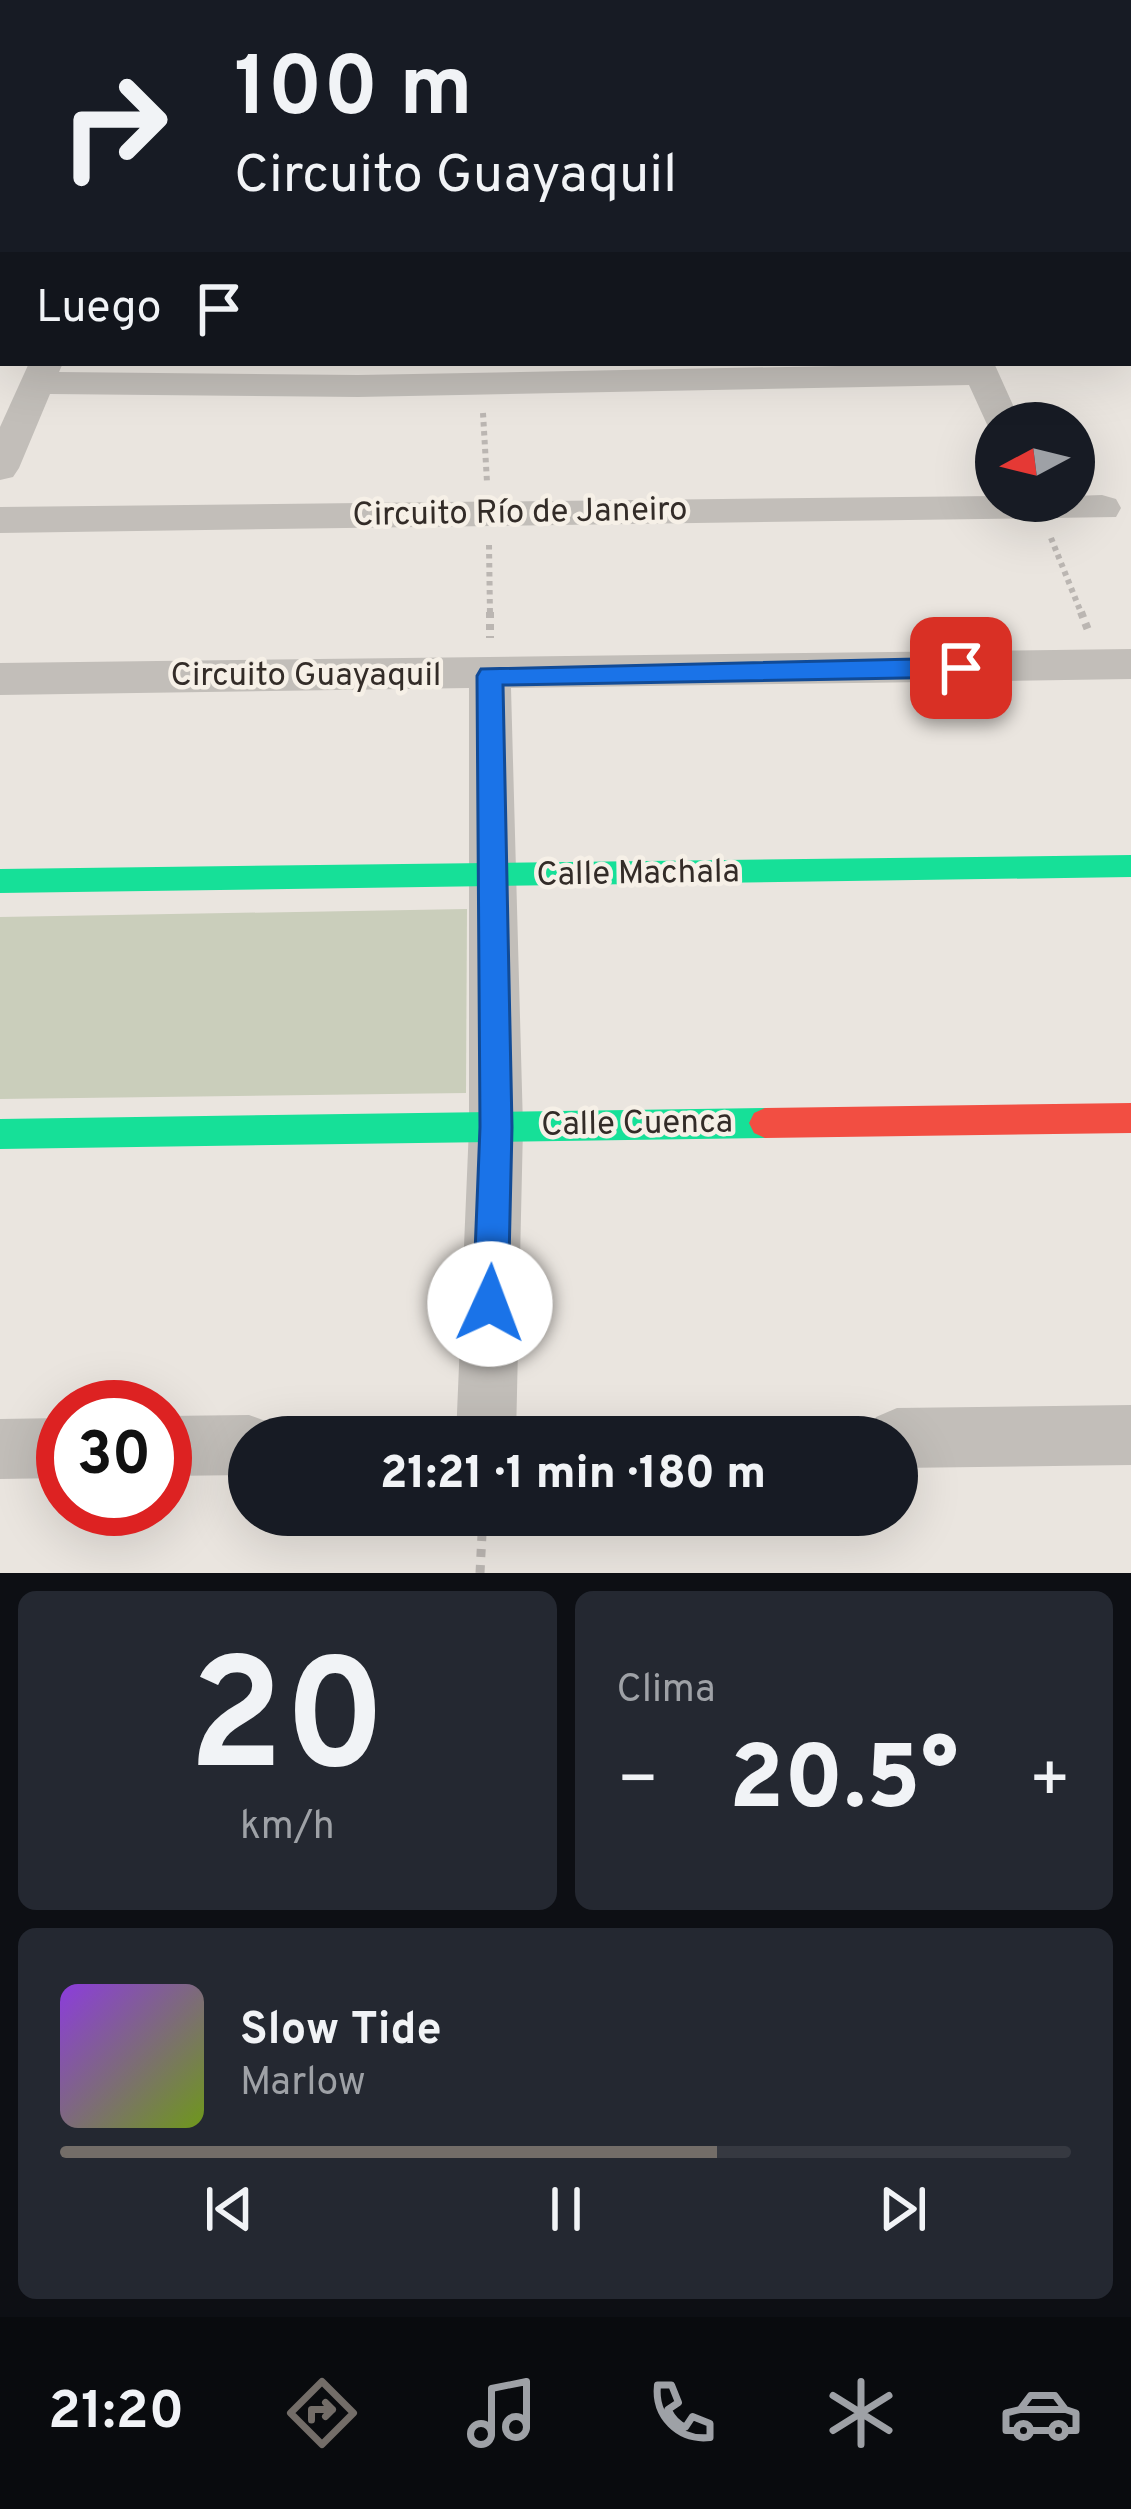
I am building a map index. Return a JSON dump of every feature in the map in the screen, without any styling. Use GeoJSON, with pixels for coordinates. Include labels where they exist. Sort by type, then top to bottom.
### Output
{"type":"FeatureCollection","features":[{"type":"Feature","properties":{"kind":"street"},"geometry":{"type":"LineString","coordinates":[[0,468],[42,373],[980,369],[994,402]]}},
{"type":"Feature","properties":{"kind":"street","name":"Circuito Río de Janeiro"},"geometry":{"type":"LineString","coordinates":[[0,520],[975,507]]}},
{"type":"Feature","properties":{"kind":"street","name":"Circuito Río de Janeiro"},"geometry":{"type":"LineString","coordinates":[[1095,508],[1102,508]]}},
{"type":"Feature","properties":{"kind":"street","name":"Circuito Guayaquil"},"geometry":{"type":"LineString","coordinates":[[0,679],[1120,674]]}},
{"type":"Feature","properties":{"kind":"street"},"geometry":{"type":"LineString","coordinates":[[487,1416],[496,1127],[490,676]]}},
{"type":"Feature","properties":{"kind":"street","name":"Calle Machala"},"geometry":{"type":"LineString","coordinates":[[0,881],[1131,866]]}},
{"type":"Feature","properties":{"kind":"street","name":"Calle Cuenca"},"geometry":{"type":"LineString","coordinates":[[0,1134],[1131,1118]]}},
{"type":"Feature","properties":{"kind":"street"},"geometry":{"type":"LineString","coordinates":[[918,1438],[1131,1435]]}},
{"type":"Feature","properties":{"kind":"street"},"geometry":{"type":"LineString","coordinates":[[192,1446],[228,1445]]}},
{"type":"Feature","properties":{"kind":"street"},"geometry":{"type":"LineString","coordinates":[[0,1449],[36,1448]]}},
{"type":"Feature","properties":{"kind":"path"},"geometry":{"type":"LineString","coordinates":[[1047,522],[1120,674]]}},
{"type":"Feature","properties":{"kind":"path"},"geometry":{"type":"LineString","coordinates":[[480,1573],[482,1536]]}},
{"type":"Feature","properties":{"kind":"green space"},"geometry":{"type":"Polygon","coordinates":[[[467,909],[466,1093],[0,1099],[0,917],[467,909]]]}},
{"type":"Feature","properties":{"kind":"traffic: fast"},"geometry":{"type":"LineString","coordinates":[[0,881],[1131,866]]}},
{"type":"Feature","properties":{"kind":"traffic: fast"},"geometry":{"type":"LineString","coordinates":[[0,1134],[765,1123]]}},
{"type":"Feature","properties":{"kind":"traffic: jam"},"geometry":{"type":"LineString","coordinates":[[765,1123],[1131,1118]]}},
{"type":"Feature","properties":{"kind":"route"},"geometry":{"type":"LineString","coordinates":[[490,1304],[496,1127],[490,676],[961,668]]}}]}
